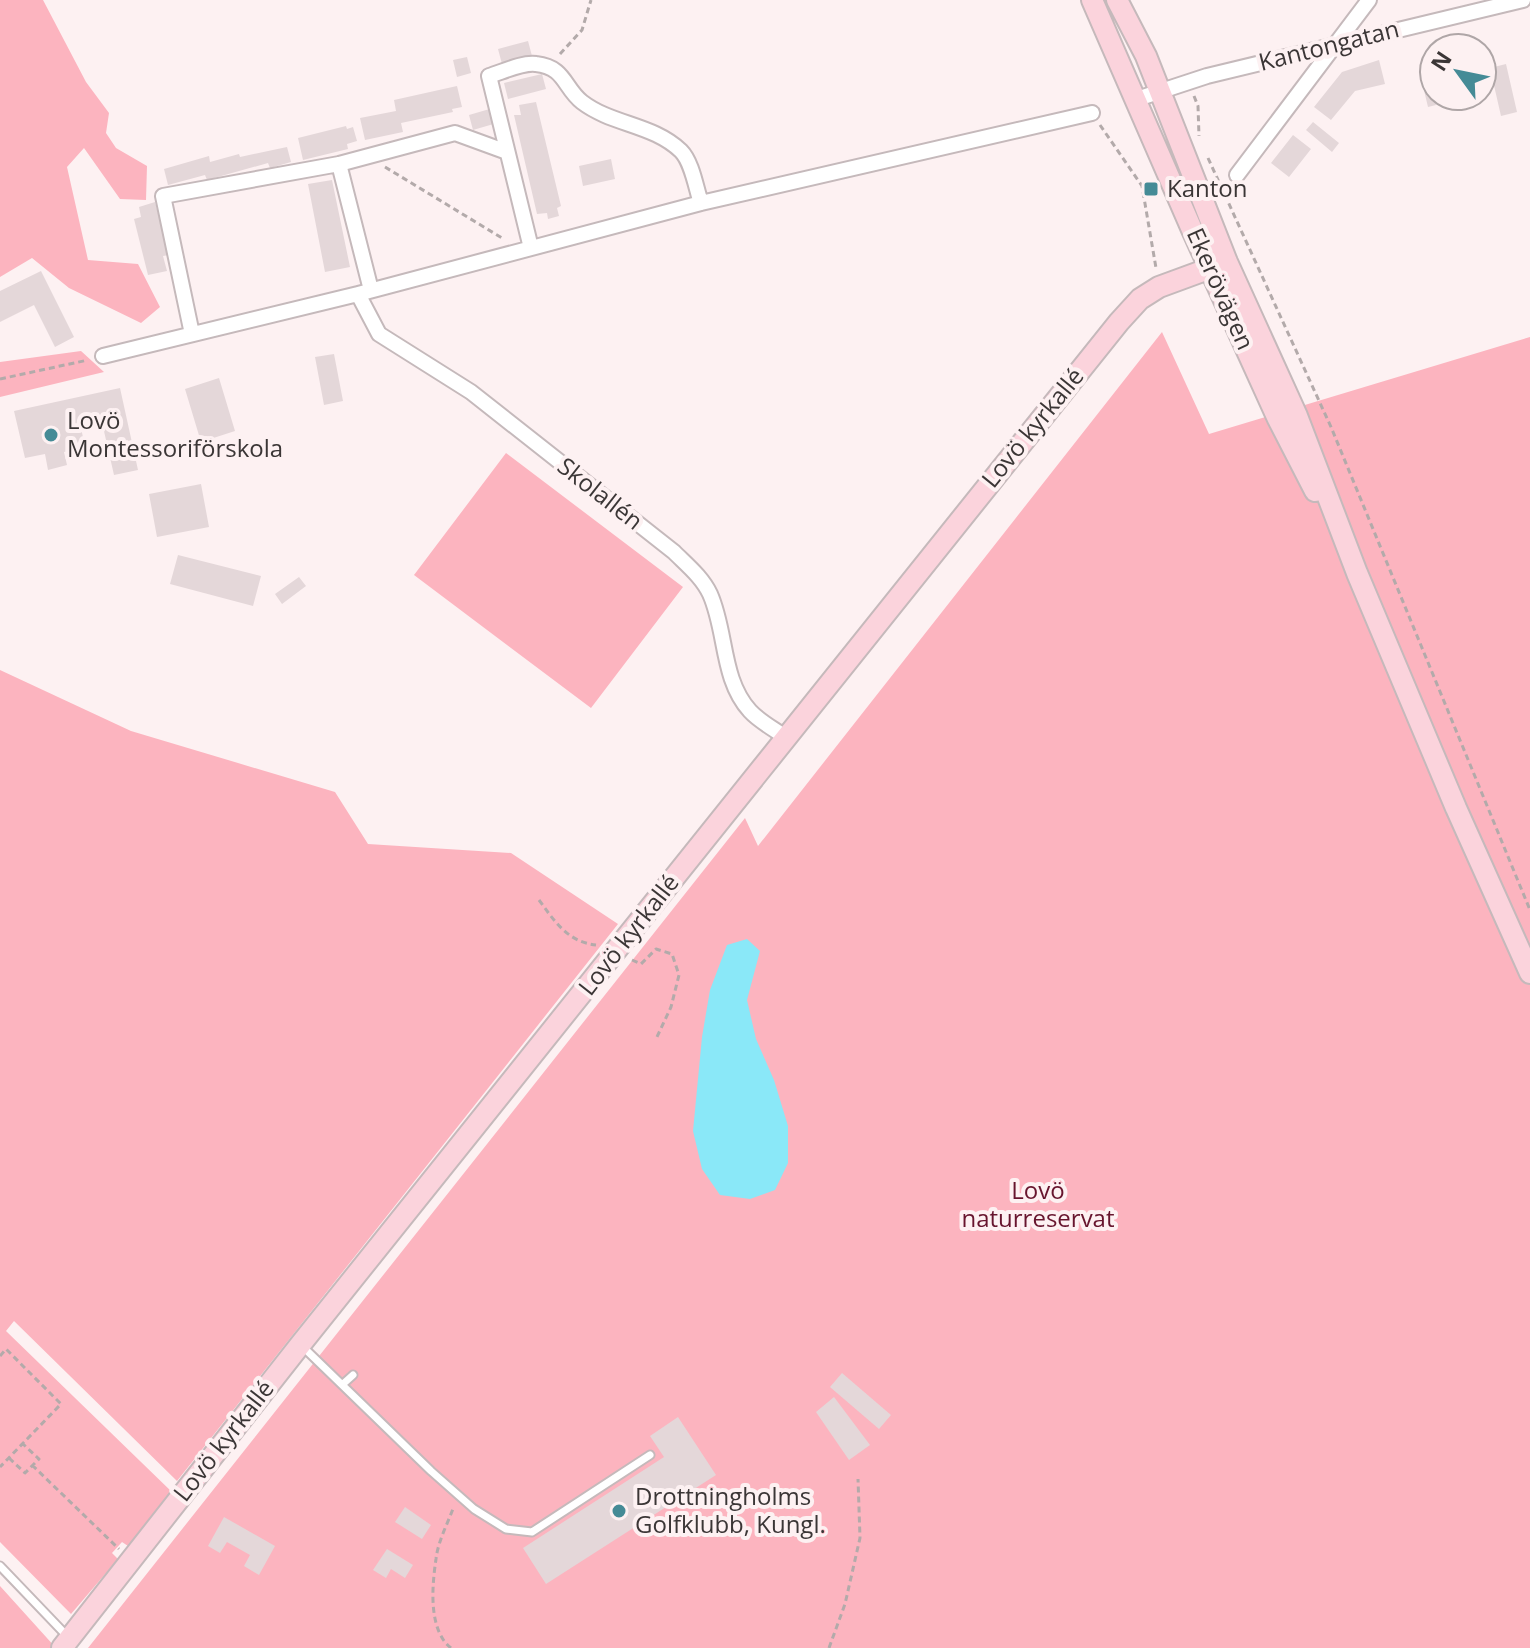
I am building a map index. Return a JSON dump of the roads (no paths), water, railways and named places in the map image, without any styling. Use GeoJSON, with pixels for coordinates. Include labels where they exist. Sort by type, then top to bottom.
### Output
{"type":"FeatureCollection","features":[{"type":"Feature","properties":{"kind":"street","name":"Ekerövägen"},"geometry":{"type":"LineString","coordinates":[[1092,0],[1137,99],[1297,416],[1357,573],[1456,808],[1530,973]]}},
{"type":"Feature","properties":{"kind":"street","name":"Ekerövägen"},"geometry":{"type":"LineString","coordinates":[[1117,0],[1146,56],[1219,265]]}},
{"type":"Feature","properties":{"kind":"street"},"geometry":{"type":"LineString","coordinates":[[1237,175],[1369,0]]}},
{"type":"Feature","properties":{"kind":"street","name":"Kantongatan"},"geometry":{"type":"LineString","coordinates":[[1137,99],[1188,81],[1523,0]]}},
{"type":"Feature","properties":{"kind":"street"},"geometry":{"type":"LineString","coordinates":[[526,249],[489,76],[535,63],[559,71],[580,101],[611,118],[661,135],[684,154],[701,203]]}},
{"type":"Feature","properties":{"kind":"street"},"geometry":{"type":"LineString","coordinates":[[103,356],[365,292],[701,203],[1092,113]]}},
{"type":"Feature","properties":{"kind":"street"},"geometry":{"type":"LineString","coordinates":[[192,334],[163,196],[339,164],[455,133],[507,152]]}},
{"type":"Feature","properties":{"kind":"street","name":"Skolallén"},"geometry":{"type":"LineString","coordinates":[[339,164],[365,292],[379,334],[471,392],[674,552],[700,578],[714,607],[729,674],[750,711],[785,737]]}},
{"type":"Feature","properties":{"kind":"street","name":"Lovö kyrkallé"},"geometry":{"type":"LineString","coordinates":[[65,1643],[1119,322],[1140,299],[1159,287],[1219,265]]}},
{"type":"Feature","properties":{"kind":"lane"},"geometry":{"type":"LineString","coordinates":[[300,1345],[457,1495],[506,1529],[532,1532],[650,1455]]}},
{"type":"Feature","properties":{"kind":"lane"},"geometry":{"type":"LineString","coordinates":[[343,1384],[353,1375]]}},
{"type":"Feature","properties":{"kind":"lane"},"geometry":{"type":"LineString","coordinates":[[431,1471],[440,1464]]}},
{"type":"Feature","properties":{"kind":"lane"},"geometry":{"type":"LineString","coordinates":[[0,1566],[65,1643]]}},
{"type":"Feature","properties":{"kind":"water"},"geometry":{"type":"Polygon","coordinates":[[[747,939],[760,951],[747,1000],[756,1039],[774,1080],[788,1126],[788,1163],[775,1190],[750,1199],[720,1195],[702,1169],[693,1131],[710,990],[727,945],[747,939]]]}},
{"type":"Feature","properties":{"kind":"place","name":"Kanton"},"geometry":{"type":"Point","coordinates":[1151,189]}},
{"type":"Feature","properties":{"kind":"place","name":"Lovö Montessoriförskola"},"geometry":{"type":"Point","coordinates":[51,435]}},
{"type":"Feature","properties":{"kind":"place","name":"Drottningholms Golfklubb, Kungl."},"geometry":{"type":"Point","coordinates":[619,1511]}},
{"type":"Feature","properties":{"kind":"park label","name":"Lovö naturreservat"},"geometry":{"type":"Point","coordinates":[1038,1205]}}]}
